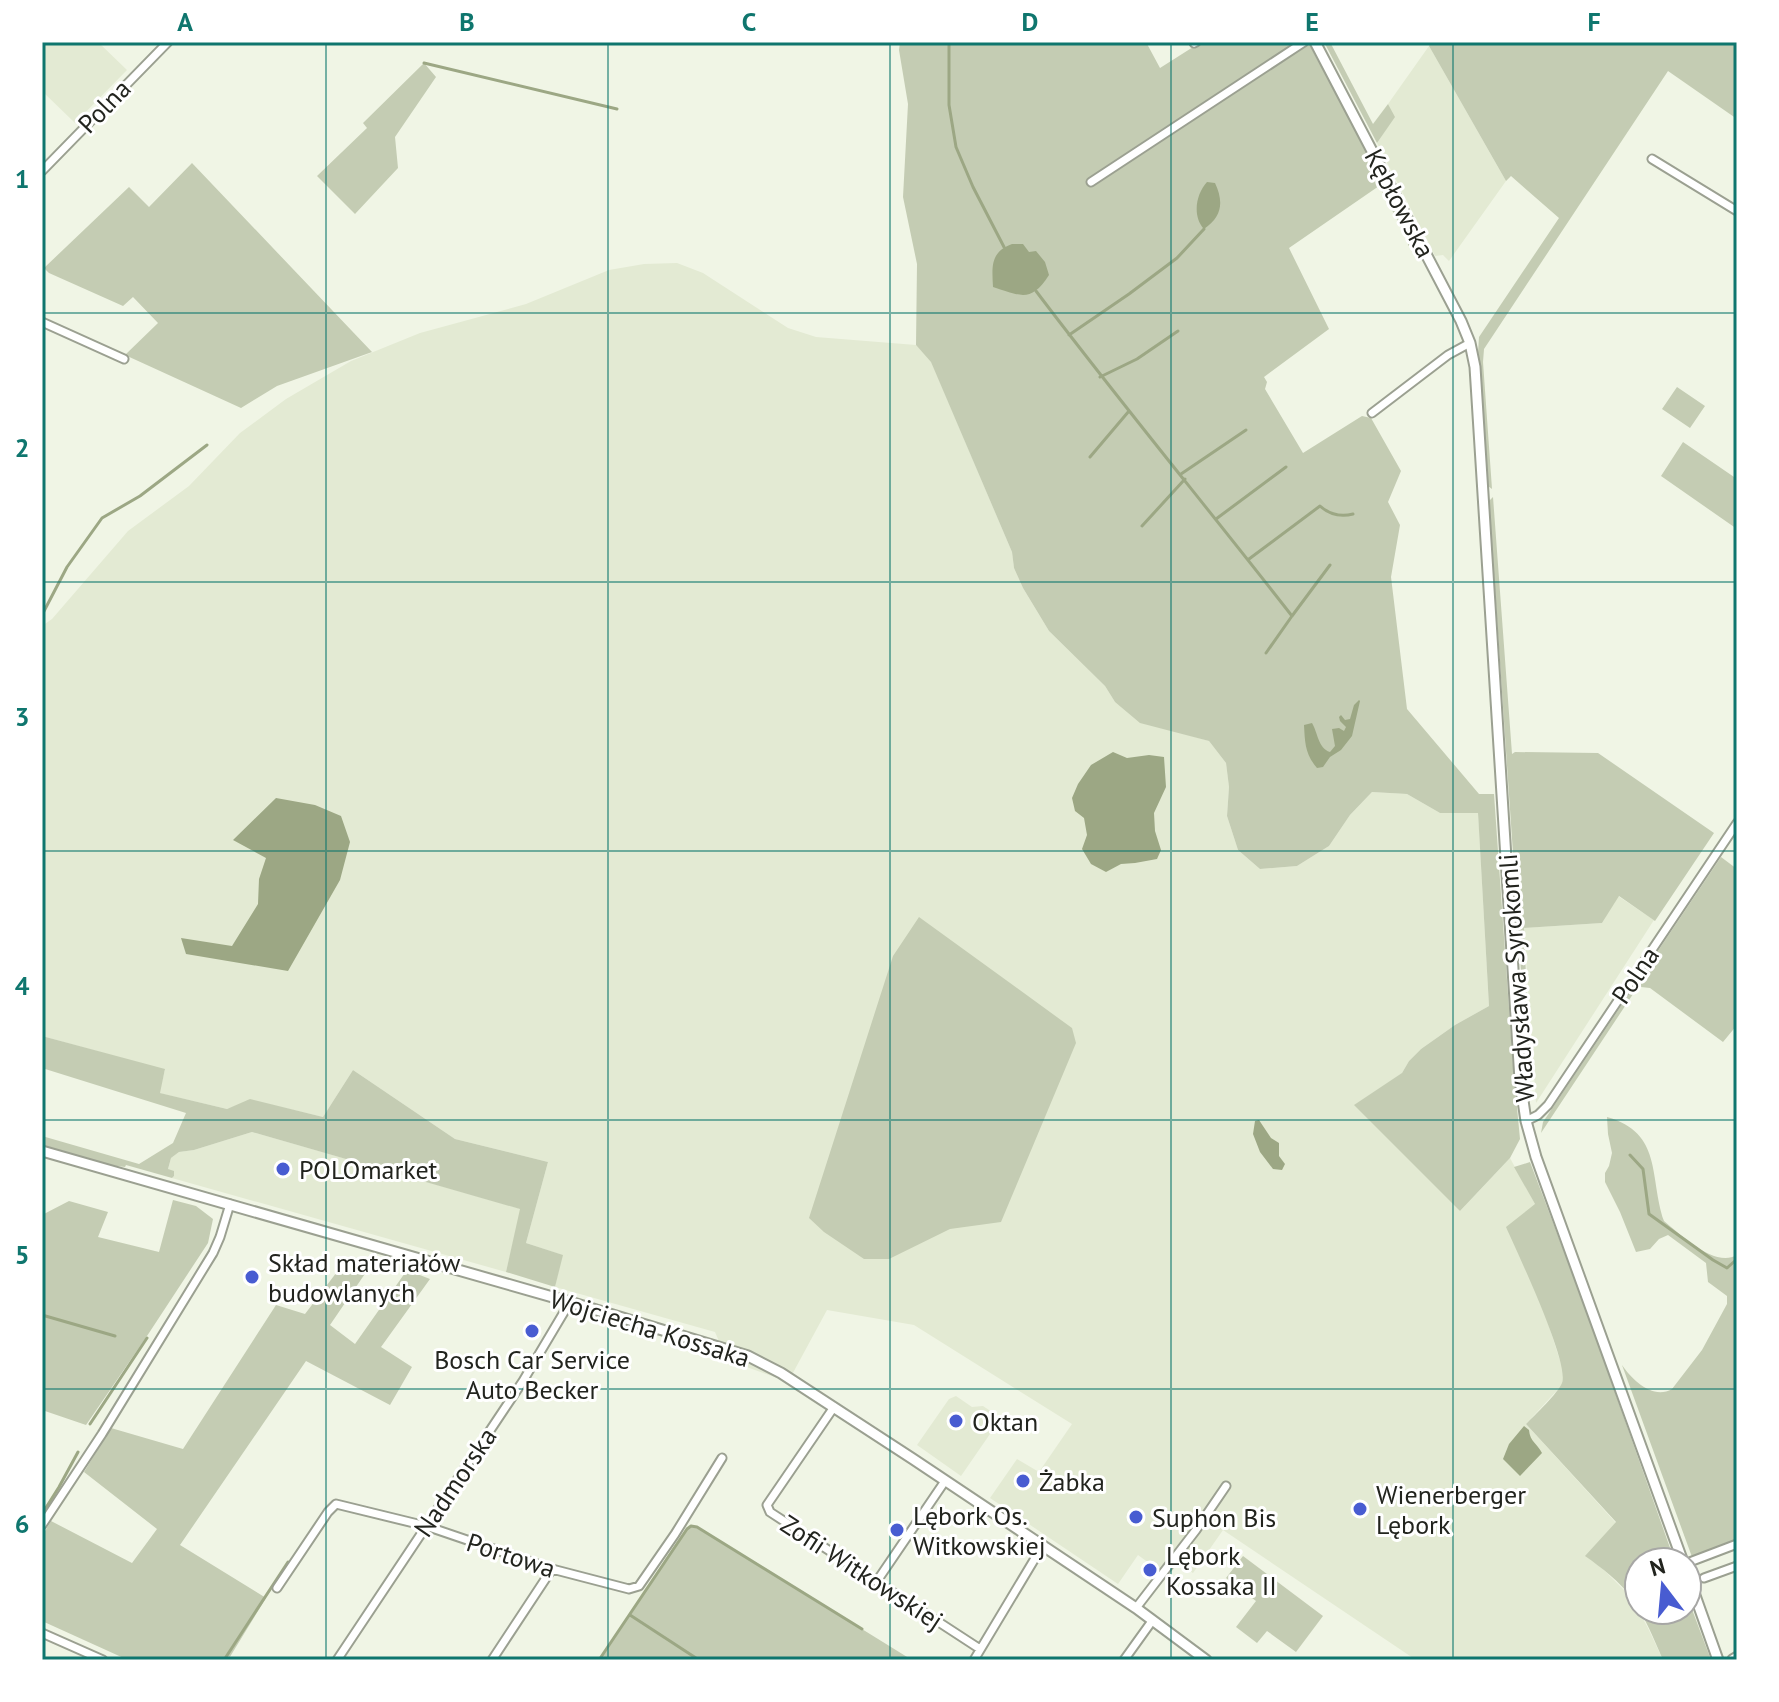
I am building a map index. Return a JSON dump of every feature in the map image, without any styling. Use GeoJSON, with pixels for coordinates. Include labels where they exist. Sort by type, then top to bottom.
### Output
{"type":"FeatureCollection","features":[{"type":"Feature","properties":{"kind":"street","name":"Polna"},"geometry":{"type":"LineString","coordinates":[[42,171],[168,42]]}},
{"type":"Feature","properties":{"kind":"street"},"geometry":{"type":"LineString","coordinates":[[1091,182],[1304,42]]}},
{"type":"Feature","properties":{"kind":"street","name":"Kębłowska"},"geometry":{"type":"LineString","coordinates":[[1315,42],[1435,268],[1470,343],[1475,367]]}},
{"type":"Feature","properties":{"kind":"street"},"geometry":{"type":"LineString","coordinates":[[1652,159],[1737,211]]}},
{"type":"Feature","properties":{"kind":"street"},"geometry":{"type":"LineString","coordinates":[[42,322],[124,359]]}},
{"type":"Feature","properties":{"kind":"street"},"geometry":{"type":"LineString","coordinates":[[1372,413],[1448,355],[1470,343]]}},
{"type":"Feature","properties":{"kind":"street","name":"Władysława Syrokomli"},"geometry":{"type":"LineString","coordinates":[[1475,367],[1520,1080],[1526,1121],[1540,1167],[1679,1546]]}},
{"type":"Feature","properties":{"kind":"street","name":"Polna"},"geometry":{"type":"LineString","coordinates":[[1526,1121],[1548,1105],[1737,823]]}},
{"type":"Feature","properties":{"kind":"street","name":"Wojciecha Kossaka"},"geometry":{"type":"LineString","coordinates":[[42,1151],[748,1356],[781,1373],[1043,1545],[1206,1660]]}},
{"type":"Feature","properties":{"kind":"street"},"geometry":{"type":"LineString","coordinates":[[42,1525],[96,1444],[213,1253],[230,1204]]}},
{"type":"Feature","properties":{"kind":"street","name":"Nadmorska"},"geometry":{"type":"LineString","coordinates":[[337,1660],[523,1381],[570,1302]]}},
{"type":"Feature","properties":{"kind":"street","name":"Zofii Witkowskiej"},"geometry":{"type":"LineString","coordinates":[[834,1407],[767,1505],[770,1512],[980,1649]]}},
{"type":"Feature","properties":{"kind":"street","name":"Portowa"},"geometry":{"type":"LineString","coordinates":[[277,1588],[336,1504],[426,1526],[552,1569],[629,1589],[639,1586],[722,1458]]}},
{"type":"Feature","properties":{"kind":"street"},"geometry":{"type":"LineString","coordinates":[[877,1581],[945,1481]]}},
{"type":"Feature","properties":{"kind":"street"},"geometry":{"type":"LineString","coordinates":[[1136,1608],[1226,1486]]}},
{"type":"Feature","properties":{"kind":"street"},"geometry":{"type":"LineString","coordinates":[[974,1660],[1043,1545]]}},
{"type":"Feature","properties":{"kind":"street"},"geometry":{"type":"LineString","coordinates":[[1703,1556],[1734,1546],[1737,1564],[1704,1578]]}},
{"type":"Feature","properties":{"kind":"street"},"geometry":{"type":"LineString","coordinates":[[492,1660],[552,1569]]}},
{"type":"Feature","properties":{"kind":"street"},"geometry":{"type":"LineString","coordinates":[[1703,1618],[1718,1660]]}},
{"type":"Feature","properties":{"kind":"street"},"geometry":{"type":"LineString","coordinates":[[1124,1660],[1152,1621]]}},
{"type":"Feature","properties":{"kind":"street"},"geometry":{"type":"LineString","coordinates":[[42,1633],[103,1660]]}},
{"type":"Feature","properties":{"kind":"shaded area"},"geometry":{"type":"Polygon","coordinates":[[[42,42],[98,42],[127,70],[75,123],[42,91],[42,42]]]}},
{"type":"Feature","properties":{"kind":"shaded area"},"geometry":{"type":"Polygon","coordinates":[[[900,42],[1146,42],[1160,68],[1201,42],[1308,42],[1414,240],[1408,246],[1408,240],[1379,186],[1289,248],[1329,329],[1264,377],[1267,382],[1265,389],[1303,453],[1362,416],[1371,418],[1401,471],[1388,502],[1400,525],[1391,577],[1407,709],[1479,794],[1494,794],[1520,1139],[1510,1158],[1460,1211],[1354,1105],[1402,1073],[1421,1049],[1489,1006],[1478,813],[1440,813],[1407,794],[1372,792],[1350,815],[1329,846],[1297,866],[1260,869],[1238,850],[1227,816],[1229,787],[1226,763],[1209,741],[1140,723],[1115,702],[1105,686],[1049,631],[1014,568],[1012,552],[931,362],[916,345],[917,264],[903,197],[908,104],[900,42]]]}},
{"type":"Feature","properties":{"kind":"shaded area"},"geometry":{"type":"Polygon","coordinates":[[[1324,42],[1330,42],[1373,124],[1388,104],[1395,117],[1377,143],[1324,42]]]}},
{"type":"Feature","properties":{"kind":"shaded area"},"geometry":{"type":"Polygon","coordinates":[[[1432,42],[1737,42],[1737,119],[1668,71],[1484,349],[1492,489],[1488,486],[1479,337],[1559,218],[1511,176],[1506,181],[1429,46],[1432,42]]]}},
{"type":"Feature","properties":{"kind":"shaded area"},"geometry":{"type":"Polygon","coordinates":[[[1429,46],[1506,181],[1449,261],[1443,255],[1435,256],[1377,143],[1394,117],[1388,104],[1429,46]]]}},
{"type":"Feature","properties":{"kind":"shaded area"},"geometry":{"type":"Polygon","coordinates":[[[424,63],[436,77],[395,137],[398,168],[355,214],[317,176],[367,128],[363,123],[424,63]]]}},
{"type":"Feature","properties":{"kind":"shaded area"},"geometry":{"type":"Polygon","coordinates":[[[192,163],[372,352],[277,386],[241,408],[125,355],[158,323],[133,297],[123,306],[44,268],[129,187],[149,207],[192,163]]]}},
{"type":"Feature","properties":{"kind":"shaded area"},"geometry":{"type":"Polygon","coordinates":[[[1207,182],[1215,183],[1220,209],[1204,229],[1198,218],[1197,205],[1207,182]]]}},
{"type":"Feature","properties":{"kind":"shaded area"},"geometry":{"type":"Polygon","coordinates":[[[1012,244],[1023,244],[1029,252],[1036,251],[1045,262],[1049,275],[1037,290],[1025,295],[993,287],[996,256],[1012,244]]]}},
{"type":"Feature","properties":{"kind":"shaded area"},"geometry":{"type":"Polygon","coordinates":[[[677,263],[703,273],[788,328],[816,337],[916,345],[931,361],[1012,552],[1014,568],[1049,631],[1105,686],[1115,702],[1182,733],[1209,741],[1226,763],[1229,787],[1227,816],[1238,850],[1260,869],[1297,866],[1329,846],[1350,815],[1372,792],[1407,794],[1440,813],[1478,812],[1489,1006],[1421,1049],[1402,1073],[1460,1211],[1510,1158],[1535,1204],[1547,1320],[1564,1373],[1562,1385],[1526,1424],[1616,1523],[1586,1556],[1623,1589],[1623,1626],[1647,1626],[1663,1660],[1416,1660],[1223,1530],[1193,1573],[1178,1563],[1168,1577],[1138,1555],[1118,1584],[990,1498],[1017,1459],[1039,1472],[1072,1424],[914,1325],[827,1310],[788,1382],[727,1360],[715,1332],[555,1287],[562,1255],[526,1243],[548,1162],[455,1139],[353,1070],[323,1117],[251,1100],[227,1109],[159,1093],[165,1070],[42,1036],[42,626],[52,619],[128,531],[189,486],[240,433],[286,399],[351,361],[420,333],[526,304],[609,270],[677,263]]]}},
{"type":"Feature","properties":{"kind":"shaded area"},"geometry":{"type":"Polygon","coordinates":[[[1677,387],[1705,406],[1690,428],[1662,409],[1677,387]]]}},
{"type":"Feature","properties":{"kind":"shaded area"},"geometry":{"type":"Polygon","coordinates":[[[1683,442],[1737,479],[1737,529],[1661,476],[1683,442]]]}},
{"type":"Feature","properties":{"kind":"shaded area"},"geometry":{"type":"Polygon","coordinates":[[[1493,497],[1512,754],[1598,753],[1714,833],[1655,921],[1619,896],[1602,923],[1524,928],[1531,1099],[1489,501],[1493,497]]]}},
{"type":"Feature","properties":{"kind":"shaded area"},"geometry":{"type":"Polygon","coordinates":[[[1359,700],[1352,736],[1323,767],[1317,768],[1308,753],[1304,725],[1312,723],[1321,744],[1330,752],[1335,746],[1332,729],[1344,731],[1346,727],[1339,717],[1350,719],[1359,700]]]}},
{"type":"Feature","properties":{"kind":"shaded area"},"geometry":{"type":"Polygon","coordinates":[[[1113,752],[1127,758],[1149,755],[1164,757],[1166,787],[1154,813],[1161,850],[1157,859],[1121,864],[1106,872],[1091,864],[1082,849],[1087,835],[1084,818],[1075,811],[1072,798],[1091,765],[1113,752]]]}},
{"type":"Feature","properties":{"kind":"shaded area"},"geometry":{"type":"Polygon","coordinates":[[[276,798],[315,805],[341,816],[350,842],[340,880],[288,971],[186,954],[181,938],[232,946],[258,904],[259,879],[266,858],[233,840],[276,798]]]}},
{"type":"Feature","properties":{"kind":"shaded area"},"geometry":{"type":"Polygon","coordinates":[[[1721,857],[1737,869],[1737,1025],[1723,1042],[1650,988],[1641,987],[1635,991],[1541,1133],[1543,1122],[1721,857]]]}},
{"type":"Feature","properties":{"kind":"shaded area"},"geometry":{"type":"Polygon","coordinates":[[[1618,896],[1654,920],[1536,1103],[1524,928],[1602,923],[1618,896]]]}},
{"type":"Feature","properties":{"kind":"shaded area"},"geometry":{"type":"Polygon","coordinates":[[[919,917],[1072,1028],[1076,1043],[1001,1222],[950,1229],[889,1259],[864,1259],[809,1218],[893,956],[919,917]]]}},
{"type":"Feature","properties":{"kind":"shaded area"},"geometry":{"type":"Polygon","coordinates":[[[42,1036],[165,1069],[160,1093],[227,1109],[250,1099],[323,1117],[353,1070],[455,1139],[548,1162],[526,1243],[563,1255],[555,1287],[506,1272],[520,1209],[252,1132],[179,1152],[171,1158],[168,1169],[174,1171],[172,1178],[126,1165],[108,1165],[42,1146],[42,1136],[139,1164],[173,1143],[186,1113],[42,1068],[42,1036]]]}},
{"type":"Feature","properties":{"kind":"shaded area"},"geometry":{"type":"Polygon","coordinates":[[[1607,1117],[1625,1124],[1646,1145],[1664,1221],[1709,1254],[1728,1258],[1737,1255],[1737,1540],[1703,1553],[1703,1546],[1688,1546],[1622,1365],[1631,1377],[1650,1390],[1665,1392],[1672,1389],[1702,1350],[1727,1304],[1727,1296],[1708,1282],[1706,1263],[1668,1235],[1650,1249],[1636,1252],[1605,1182],[1612,1153],[1607,1117]]]}},
{"type":"Feature","properties":{"kind":"shaded area"},"geometry":{"type":"Polygon","coordinates":[[[1259,1120],[1271,1138],[1279,1143],[1279,1156],[1285,1164],[1282,1170],[1273,1169],[1260,1152],[1253,1134],[1255,1121],[1259,1120]]]}},
{"type":"Feature","properties":{"kind":"shaded area"},"geometry":{"type":"Polygon","coordinates":[[[252,1132],[521,1209],[506,1272],[172,1178],[174,1176],[168,1169],[171,1158],[179,1152],[252,1132]]]}},
{"type":"Feature","properties":{"kind":"shaded area"},"geometry":{"type":"Polygon","coordinates":[[[1530,1162],[1669,1546],[1623,1546],[1623,1587],[1585,1556],[1616,1522],[1526,1424],[1560,1387],[1562,1372],[1541,1307],[1506,1227],[1535,1204],[1514,1167],[1530,1162]]]}},
{"type":"Feature","properties":{"kind":"shaded area"},"geometry":{"type":"Polygon","coordinates":[[[173,1200],[196,1206],[213,1219],[208,1243],[86,1425],[42,1410],[42,1215],[69,1201],[108,1212],[98,1237],[159,1252],[173,1200]]]}},
{"type":"Feature","properties":{"kind":"shaded area"},"geometry":{"type":"Polygon","coordinates":[[[349,1256],[373,1262],[330,1325],[355,1344],[407,1270],[430,1279],[381,1347],[412,1367],[390,1405],[306,1361],[180,1545],[266,1598],[228,1660],[128,1660],[42,1621],[42,1536],[51,1521],[132,1563],[157,1529],[84,1472],[111,1428],[183,1449],[276,1305],[305,1314],[349,1256]]]}},
{"type":"Feature","properties":{"kind":"shaded area"},"geometry":{"type":"Polygon","coordinates":[[[956,1396],[972,1407],[983,1406],[1001,1418],[961,1476],[917,1445],[949,1399],[956,1396]]]}},
{"type":"Feature","properties":{"kind":"shaded area"},"geometry":{"type":"Polygon","coordinates":[[[1524,1426],[1542,1453],[1520,1476],[1503,1459],[1509,1444],[1524,1426]]]}},
{"type":"Feature","properties":{"kind":"shaded area"},"geometry":{"type":"Polygon","coordinates":[[[691,1526],[697,1527],[912,1660],[599,1660],[691,1526]]]}},
{"type":"Feature","properties":{"kind":"shaded area"},"geometry":{"type":"Polygon","coordinates":[[[1243,1556],[1323,1616],[1296,1652],[1267,1631],[1257,1643],[1236,1627],[1256,1601],[1226,1578],[1243,1556]]]}},
{"type":"Feature","properties":{"kind":"shaded area"},"geometry":{"type":"Polygon","coordinates":[[[1698,1626],[1711,1660],[1663,1660],[1649,1628],[1698,1626]]]}},
{"type":"Feature","properties":{"kind":"waterway"},"geometry":{"type":"LineString","coordinates":[[949,42],[949,105],[956,147],[1004,247]]}},
{"type":"Feature","properties":{"kind":"waterway"},"geometry":{"type":"LineString","coordinates":[[424,63],[617,109]]}},
{"type":"Feature","properties":{"kind":"waterway"},"geometry":{"type":"LineString","coordinates":[[1069,335],[1177,258],[1204,229]]}},
{"type":"Feature","properties":{"kind":"waterway"},"geometry":{"type":"LineString","coordinates":[[1036,291],[1292,616],[1330,565]]}},
{"type":"Feature","properties":{"kind":"waterway"},"geometry":{"type":"LineString","coordinates":[[1100,377],[1137,359],[1178,331]]}},
{"type":"Feature","properties":{"kind":"waterway"},"geometry":{"type":"LineString","coordinates":[[1090,457],[1129,411]]}},
{"type":"Feature","properties":{"kind":"waterway"},"geometry":{"type":"LineString","coordinates":[[1181,474],[1246,430]]}},
{"type":"Feature","properties":{"kind":"waterway"},"geometry":{"type":"LineString","coordinates":[[42,615],[67,567],[102,518],[140,496],[207,445]]}},
{"type":"Feature","properties":{"kind":"waterway"},"geometry":{"type":"LineString","coordinates":[[1216,519],[1286,467]]}},
{"type":"Feature","properties":{"kind":"waterway"},"geometry":{"type":"LineString","coordinates":[[1142,526],[1185,479]]}},
{"type":"Feature","properties":{"kind":"waterway"},"geometry":{"type":"LineString","coordinates":[[1249,559],[1320,506],[1335,514],[1353,514]]}},
{"type":"Feature","properties":{"kind":"waterway"},"geometry":{"type":"LineString","coordinates":[[1266,653],[1292,616]]}},
{"type":"Feature","properties":{"kind":"waterway"},"geometry":{"type":"LineString","coordinates":[[1630,1155],[1643,1169],[1649,1214],[1727,1268],[1737,1259]]}},
{"type":"Feature","properties":{"kind":"waterway"},"geometry":{"type":"LineString","coordinates":[[42,1315],[115,1336]]}},
{"type":"Feature","properties":{"kind":"waterway"},"geometry":{"type":"LineString","coordinates":[[90,1424],[147,1338]]}},
{"type":"Feature","properties":{"kind":"waterway"},"geometry":{"type":"LineString","coordinates":[[42,1514],[78,1452]]}},
{"type":"Feature","properties":{"kind":"waterway"},"geometry":{"type":"LineString","coordinates":[[599,1660],[691,1526],[862,1629]]}},
{"type":"Feature","properties":{"kind":"waterway"},"geometry":{"type":"LineString","coordinates":[[224,1660],[288,1562]]}},
{"type":"Feature","properties":{"kind":"waterway"},"geometry":{"type":"LineString","coordinates":[[630,1615],[699,1660]]}},
{"type":"Feature","properties":{"kind":"place","name":"POLOmarket"},"geometry":{"type":"Point","coordinates":[283,1169]}},
{"type":"Feature","properties":{"kind":"place","name":"Skład materiałów budowlanych"},"geometry":{"type":"Point","coordinates":[252,1277]}},
{"type":"Feature","properties":{"kind":"place","name":"Bosch Car Service Auto Becker"},"geometry":{"type":"Point","coordinates":[532,1331]}},
{"type":"Feature","properties":{"kind":"place","name":"Oktan"},"geometry":{"type":"Point","coordinates":[956,1421]}},
{"type":"Feature","properties":{"kind":"place","name":"Żabka"},"geometry":{"type":"Point","coordinates":[1023,1481]}},
{"type":"Feature","properties":{"kind":"place","name":"Wienerberger Lębork"},"geometry":{"type":"Point","coordinates":[1360,1509]}},
{"type":"Feature","properties":{"kind":"place","name":"Suphon Bis"},"geometry":{"type":"Point","coordinates":[1136,1517]}},
{"type":"Feature","properties":{"kind":"place","name":"Lębork Os. Witkowskiej"},"geometry":{"type":"Point","coordinates":[897,1530]}},
{"type":"Feature","properties":{"kind":"place","name":"Lębork Kossaka II"},"geometry":{"type":"Point","coordinates":[1150,1570]}}]}
